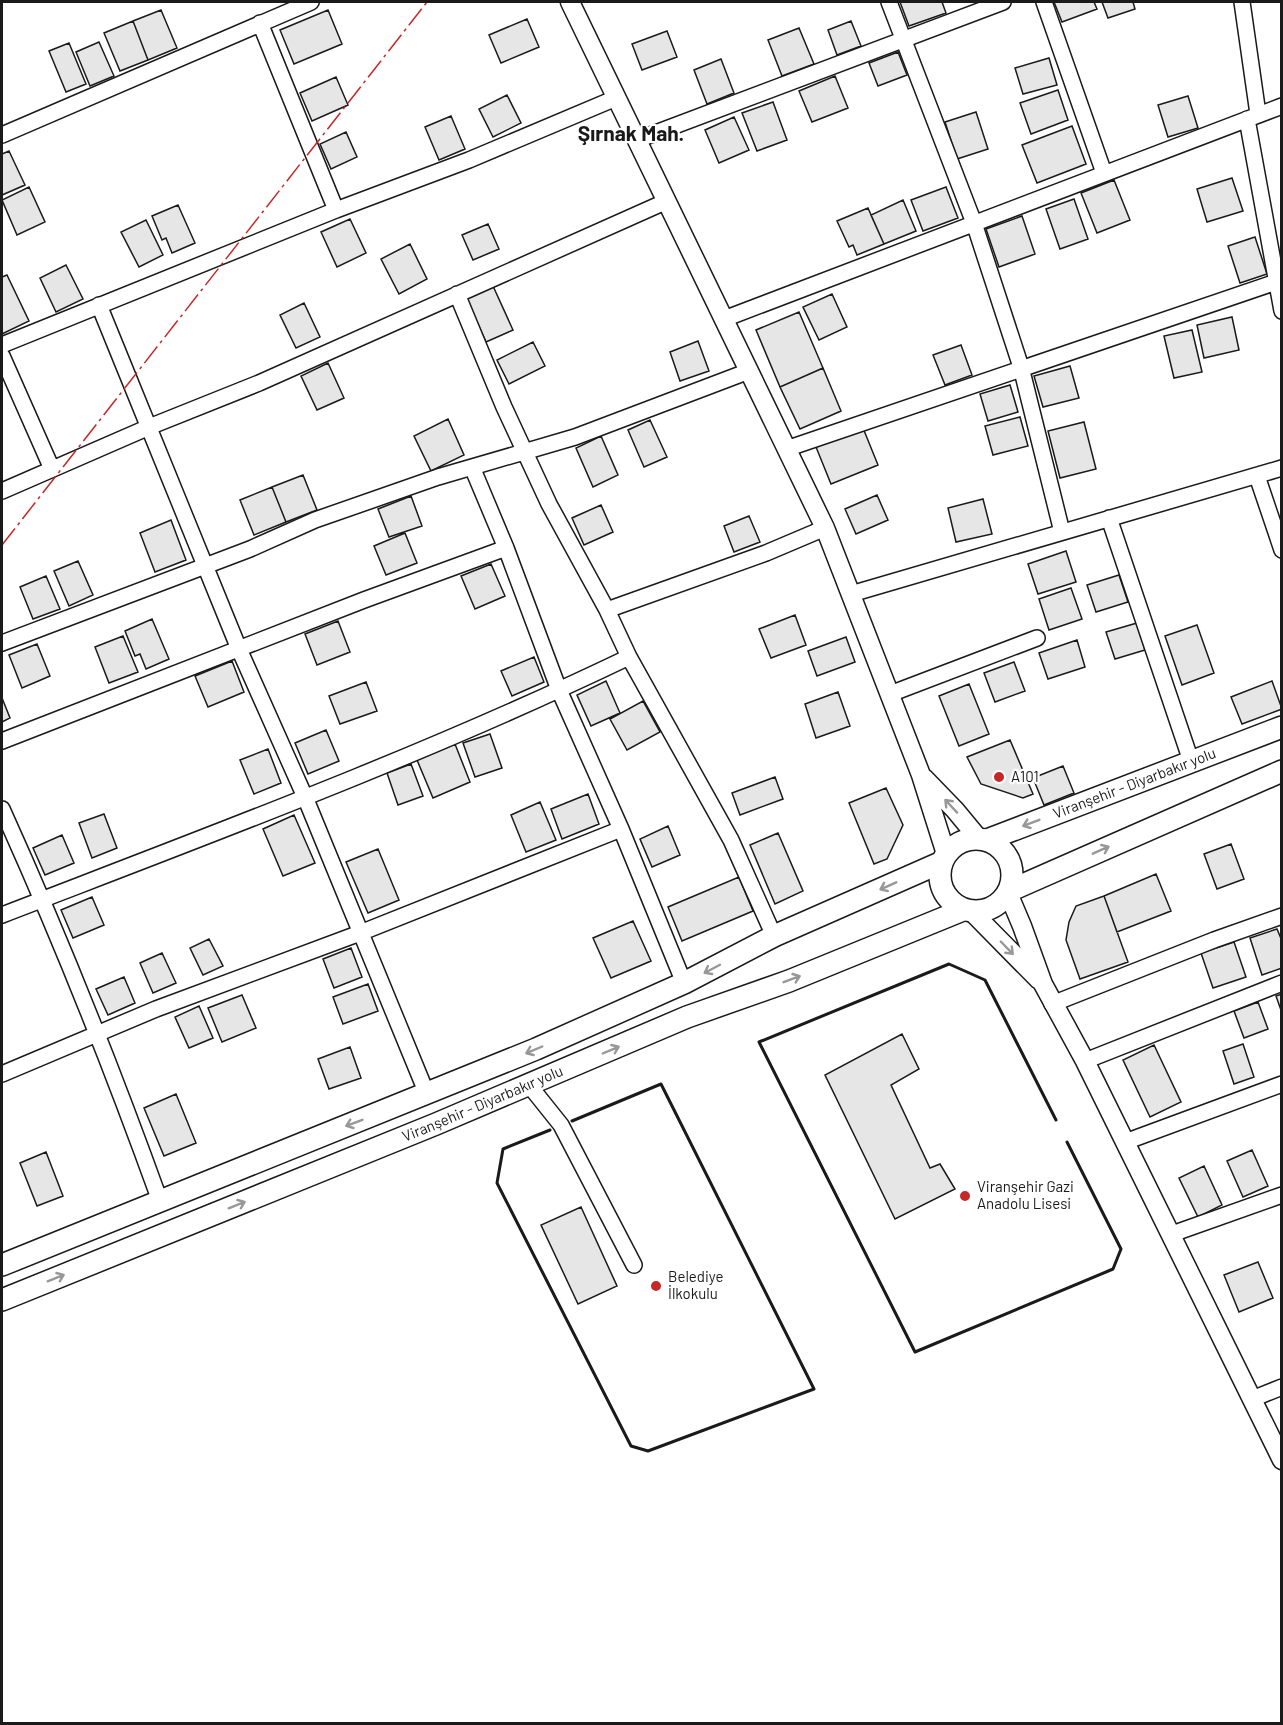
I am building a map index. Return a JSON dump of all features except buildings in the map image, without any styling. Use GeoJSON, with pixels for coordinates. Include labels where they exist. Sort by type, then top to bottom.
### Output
{"type":"FeatureCollection","features":[{"type":"Feature","properties":{"kind":"main road","name":"Viranşehir - Diyarbakır yolu"},"geometry":{"type":"LineString","coordinates":[[983,839],[1281,727]]}},
{"type":"Feature","properties":{"kind":"main road"},"geometry":{"type":"LineString","coordinates":[[1009,892],[1012,870],[1010,861],[996,845],[983,839],[961,842],[944,858],[939,874],[945,895],[953,904],[967,911],[982,912],[993,908],[1009,892],[1281,771]]}},
{"type":"Feature","properties":{"kind":"main road","name":"Viranşehir - Diyarbakır yolu"},"geometry":{"type":"LineString","coordinates":[[2,1265],[536,1049],[684,983],[774,936],[944,858]]}},
{"type":"Feature","properties":{"kind":"main road","name":"Viranşehir - Diyarbakır yolu"},"geometry":{"type":"LineString","coordinates":[[2,1300],[530,1085],[687,1017],[789,981],[967,911]]}},
{"type":"Feature","properties":{"kind":"street"},"geometry":{"type":"LineString","coordinates":[[2,135],[306,2]]}},
{"type":"Feature","properties":{"kind":"street"},"geometry":{"type":"LineString","coordinates":[[570,2],[825,528],[921,774],[944,858]]}},
{"type":"Feature","properties":{"kind":"street"},"geometry":{"type":"LineString","coordinates":[[889,2],[974,223],[1021,367],[1062,532]]}},
{"type":"Feature","properties":{"kind":"street"},"geometry":{"type":"LineString","coordinates":[[637,140],[1003,2]]}},
{"type":"Feature","properties":{"kind":"street"},"geometry":{"type":"LineString","coordinates":[[1044,2],[1104,173]]}},
{"type":"Feature","properties":{"kind":"street"},"geometry":{"type":"LineString","coordinates":[[1242,2],[1253,116],[1279,280],[1281,310]]}},
{"type":"Feature","properties":{"kind":"street"},"geometry":{"type":"LineString","coordinates":[[260,23],[336,210]]}},
{"type":"Feature","properties":{"kind":"street"},"geometry":{"type":"LineString","coordinates":[[2,345],[336,210],[469,160],[616,98]]}},
{"type":"Feature","properties":{"kind":"street"},"geometry":{"type":"LineString","coordinates":[[724,319],[1281,106]]}},
{"type":"Feature","properties":{"kind":"street"},"geometry":{"type":"LineString","coordinates":[[2,491],[149,427],[259,383],[667,201]]}},
{"type":"Feature","properties":{"kind":"street"},"geometry":{"type":"LineString","coordinates":[[786,449],[1279,280]]}},
{"type":"Feature","properties":{"kind":"street"},"geometry":{"type":"LineString","coordinates":[[457,294],[524,452],[549,504],[607,610],[629,657],[731,840],[774,936]]}},
{"type":"Feature","properties":{"kind":"street"},"geometry":{"type":"LineString","coordinates":[[99,305],[238,649],[305,797],[427,1094]]}},
{"type":"Feature","properties":{"kind":"street"},"geometry":{"type":"LineString","coordinates":[[2,356],[52,469]]}},
{"type":"Feature","properties":{"kind":"street"},"geometry":{"type":"LineString","coordinates":[[2,643],[250,549],[315,520],[438,477],[575,437],[748,371]]}},
{"type":"Feature","properties":{"kind":"street"},"geometry":{"type":"LineString","coordinates":[[472,467],[506,548],[559,690],[621,829],[684,983]]}},
{"type":"Feature","properties":{"kind":"street"},"geometry":{"type":"LineString","coordinates":[[851,594],[1281,468]]}},
{"type":"Feature","properties":{"kind":"street"},"geometry":{"type":"LineString","coordinates":[[1257,476],[1281,550]]}},
{"type":"Feature","properties":{"kind":"street"},"geometry":{"type":"LineString","coordinates":[[1109,518],[1191,761]]}},
{"type":"Feature","properties":{"kind":"street"},"geometry":{"type":"LineString","coordinates":[[607,610],[766,553],[825,528]]}},
{"type":"Feature","properties":{"kind":"street"},"geometry":{"type":"LineString","coordinates":[[2,741],[506,548]]}},
{"type":"Feature","properties":{"kind":"street"},"geometry":{"type":"LineString","coordinates":[[890,694],[1037,638]]}},
{"type":"Feature","properties":{"kind":"street"},"geometry":{"type":"LineString","coordinates":[[2,915],[305,797],[559,690],[629,657]]}},
{"type":"Feature","properties":{"kind":"street"},"geometry":{"type":"LineString","coordinates":[[921,774],[983,839]]}},
{"type":"Feature","properties":{"kind":"street"},"geometry":{"type":"LineString","coordinates":[[2,808],[43,899],[98,1034],[160,1201]]}},
{"type":"Feature","properties":{"kind":"street"},"geometry":{"type":"LineString","coordinates":[[2,1074],[156,1010],[360,933],[621,829]]}},
{"type":"Feature","properties":{"kind":"street"},"geometry":{"type":"LineString","coordinates":[[1009,892],[1042,984],[1085,1061],[1172,1234],[1281,1460]]}},
{"type":"Feature","properties":{"kind":"street"},"geometry":{"type":"LineString","coordinates":[[967,911],[1042,984]]}},
{"type":"Feature","properties":{"kind":"street"},"geometry":{"type":"LineString","coordinates":[[1052,1004],[1281,916]]}},
{"type":"Feature","properties":{"kind":"street"},"geometry":{"type":"LineString","coordinates":[[1085,1061],[1281,983]]}},
{"type":"Feature","properties":{"kind":"street"},"geometry":{"type":"LineString","coordinates":[[1125,1142],[1281,1084]]}},
{"type":"Feature","properties":{"kind":"street"},"geometry":{"type":"LineString","coordinates":[[530,1085],[561,1125],[634,1265]]}},
{"type":"Feature","properties":{"kind":"street"},"geometry":{"type":"LineString","coordinates":[[1172,1234],[1281,1195]]}},
{"type":"Feature","properties":{"kind":"street"},"geometry":{"type":"LineString","coordinates":[[1252,1399],[1281,1387]]}},
{"type":"Feature","properties":{"kind":"wall"},"geometry":{"type":"LineString","coordinates":[[1056,1120],[985,980],[949,964],[759,1042],[915,1352],[1113,1269],[1121,1249],[1067,1142]]}},
{"type":"Feature","properties":{"kind":"wall"},"geometry":{"type":"LineString","coordinates":[[550,1130],[503,1149],[497,1183],[631,1446],[648,1451],[814,1389],[661,1084],[572,1121]]}},
{"type":"Feature","properties":{"kind":"power"},"geometry":{"type":"LineString","coordinates":[[2,545],[427,2]]}},
{"type":"Feature","properties":{"kind":"place","name":"A101"},"geometry":{"type":"Point","coordinates":[999,777]}},
{"type":"Feature","properties":{"kind":"place","name":"Viranşehir Gazi Anadolu Lisesi"},"geometry":{"type":"Point","coordinates":[965,1196]}},
{"type":"Feature","properties":{"kind":"place","name":"Belediye İlkokulu"},"geometry":{"type":"Point","coordinates":[656,1286]}},
{"type":"Feature","properties":{"kind":"district","name":"Şırnak Mah."},"geometry":{"type":"Point","coordinates":[631,134]}}]}
